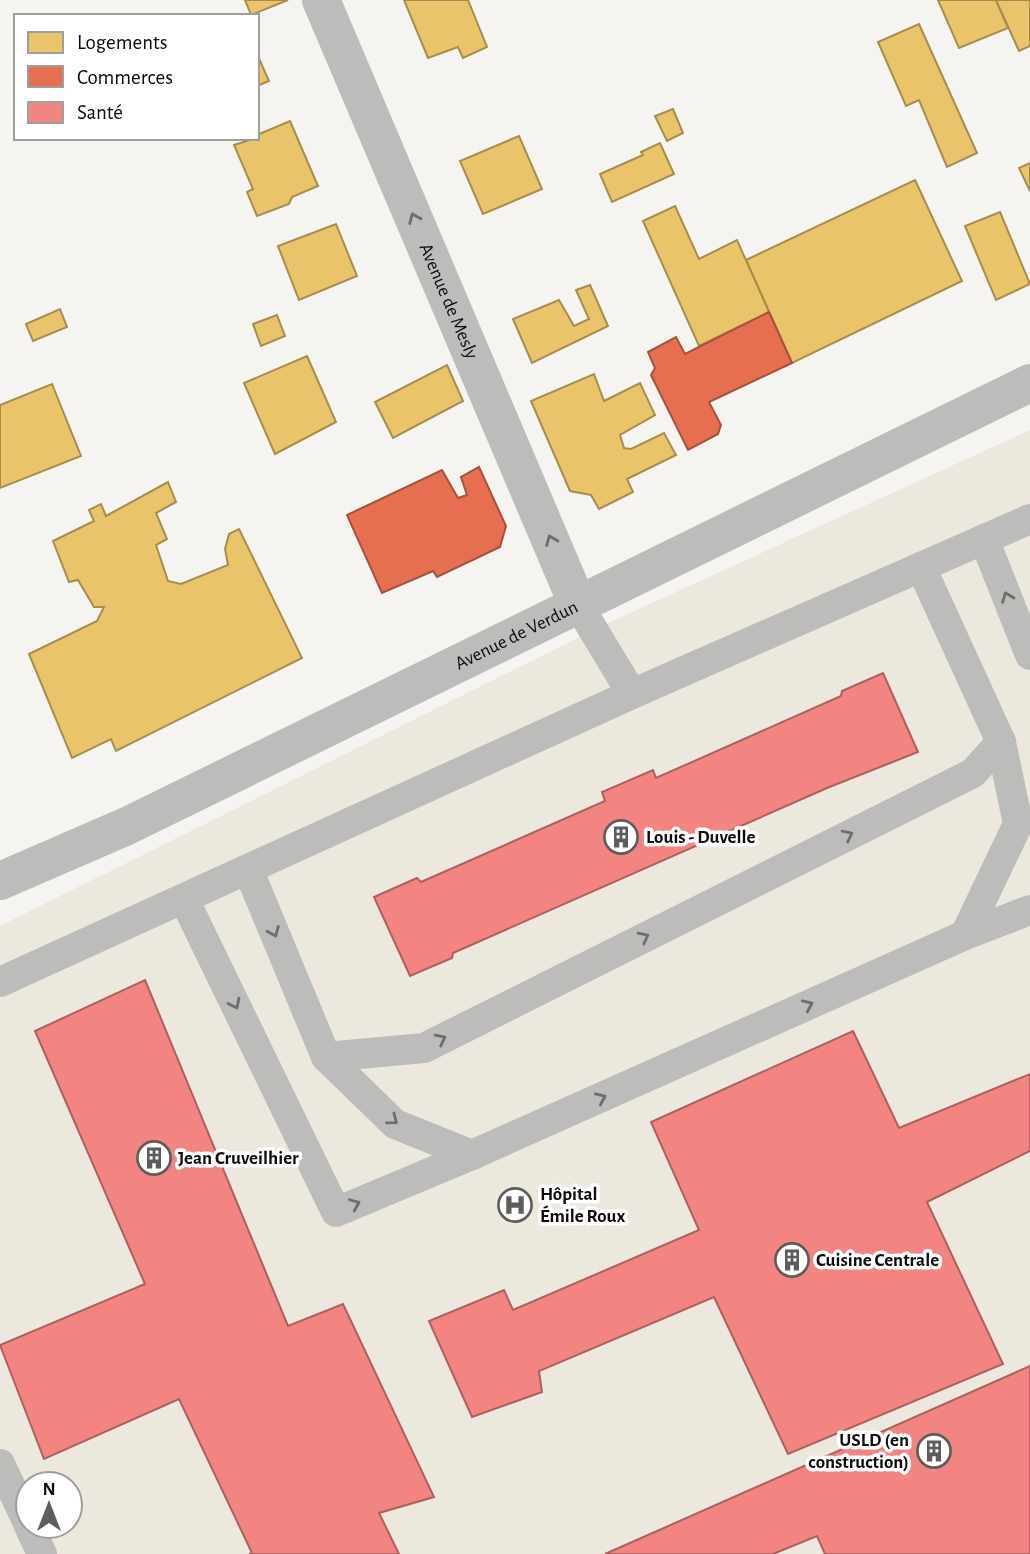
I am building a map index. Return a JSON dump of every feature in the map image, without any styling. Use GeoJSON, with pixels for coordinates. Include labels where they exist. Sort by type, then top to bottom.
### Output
{"type":"FeatureCollection","features":[{"type":"Feature","properties":{"kind":"street","name":"Avenue de Mesly"},"geometry":{"type":"LineString","coordinates":[[321,0],[577,603]]}},
{"type":"Feature","properties":{"kind":"street","name":"Avenue de Verdun"},"geometry":{"type":"LineString","coordinates":[[0,881],[127,826],[1030,383]]}},
{"type":"Feature","properties":{"kind":"lane"},"geometry":{"type":"LineString","coordinates":[[0,982],[632,694],[1030,519]]}},
{"type":"Feature","properties":{"kind":"lane"},"geometry":{"type":"LineString","coordinates":[[985,539],[1030,655]]}},
{"type":"Feature","properties":{"kind":"lane"},"geometry":{"type":"LineString","coordinates":[[921,567],[1001,741],[1018,824],[965,935]]}},
{"type":"Feature","properties":{"kind":"lane"},"geometry":{"type":"LineString","coordinates":[[577,603],[632,694]]}},
{"type":"Feature","properties":{"kind":"lane"},"geometry":{"type":"LineString","coordinates":[[326,1058],[424,1048],[972,773],[1001,741]]}},
{"type":"Feature","properties":{"kind":"lane"},"geometry":{"type":"LineString","coordinates":[[248,869],[326,1058],[396,1124],[472,1155]]}},
{"type":"Feature","properties":{"kind":"lane"},"geometry":{"type":"LineString","coordinates":[[184,899],[336,1212],[472,1155],[965,935],[1030,910]]}},
{"type":"Feature","properties":{"kind":"lane"},"geometry":{"type":"LineString","coordinates":[[0,1464],[14,1493]]}},
{"type":"Feature","properties":{"kind":"shaded area","name":"Hôpital Émile Roux"},"geometry":{"type":"Polygon","coordinates":[[[1030,430],[1030,1554],[0,1554],[0,926],[606,624],[1030,430]]]}},
{"type":"Feature","properties":{"kind":"building: Logements"},"geometry":{"type":"Polygon","coordinates":[[[245,0],[288,0],[253,14],[251,14],[245,0]]]}},
{"type":"Feature","properties":{"kind":"building: Logements"},"geometry":{"type":"Polygon","coordinates":[[[404,0],[468,0],[487,47],[463,58],[458,47],[428,58],[404,0]]]}},
{"type":"Feature","properties":{"kind":"building: Logements"},"geometry":{"type":"Polygon","coordinates":[[[938,0],[996,0],[1008,28],[959,48],[938,0]]]}},
{"type":"Feature","properties":{"kind":"building: Logements"},"geometry":{"type":"Polygon","coordinates":[[[996,0],[1030,0],[1030,46],[1019,51],[996,0]]]}},
{"type":"Feature","properties":{"kind":"building: Logements"},"geometry":{"type":"Polygon","coordinates":[[[919,24],[977,153],[947,167],[919,100],[906,106],[878,42],[919,24]]]}},
{"type":"Feature","properties":{"kind":"building: Logements"},"geometry":{"type":"Polygon","coordinates":[[[259,58],[269,81],[259,85],[259,58]]]}},
{"type":"Feature","properties":{"kind":"building: Logements"},"geometry":{"type":"Polygon","coordinates":[[[673,109],[683,133],[667,141],[655,116],[673,109]]]}},
{"type":"Feature","properties":{"kind":"building: Logements"},"geometry":{"type":"Polygon","coordinates":[[[290,121],[318,186],[292,197],[289,204],[257,216],[247,192],[253,189],[234,145],[259,140],[259,134],[290,121]]]}},
{"type":"Feature","properties":{"kind":"building: Logements"},"geometry":{"type":"Polygon","coordinates":[[[519,136],[542,189],[483,214],[460,161],[519,136]]]}},
{"type":"Feature","properties":{"kind":"building: Logements"},"geometry":{"type":"Polygon","coordinates":[[[660,143],[674,174],[612,202],[600,174],[643,155],[641,152],[660,143]]]}},
{"type":"Feature","properties":{"kind":"building: Logements"},"geometry":{"type":"Polygon","coordinates":[[[1030,163],[1030,191],[1019,168],[1030,163]]]}},
{"type":"Feature","properties":{"kind":"building: Logements"},"geometry":{"type":"Polygon","coordinates":[[[915,180],[962,281],[792,363],[746,260],[915,180]]]}},
{"type":"Feature","properties":{"kind":"building: Logements"},"geometry":{"type":"Polygon","coordinates":[[[675,206],[699,259],[737,240],[769,312],[699,346],[643,221],[675,206]]]}},
{"type":"Feature","properties":{"kind":"building: Logements"},"geometry":{"type":"Polygon","coordinates":[[[1000,212],[1030,284],[996,300],[965,226],[1000,212]]]}},
{"type":"Feature","properties":{"kind":"building: Logements"},"geometry":{"type":"Polygon","coordinates":[[[336,224],[357,276],[299,300],[278,246],[336,224]]]}},
{"type":"Feature","properties":{"kind":"building: Logements"},"geometry":{"type":"Polygon","coordinates":[[[590,285],[608,326],[532,363],[513,319],[559,300],[574,326],[589,319],[576,290],[590,285]]]}},
{"type":"Feature","properties":{"kind":"building: Logements"},"geometry":{"type":"Polygon","coordinates":[[[60,309],[67,327],[33,341],[26,324],[60,309]]]}},
{"type":"Feature","properties":{"kind":"building: Logements"},"geometry":{"type":"Polygon","coordinates":[[[277,315],[285,336],[261,346],[253,324],[277,315]]]}},
{"type":"Feature","properties":{"kind":"building: Logements"},"geometry":{"type":"Polygon","coordinates":[[[307,356],[336,422],[275,454],[244,383],[307,356]]]}},
{"type":"Feature","properties":{"kind":"building: Logements"},"geometry":{"type":"Polygon","coordinates":[[[447,365],[463,401],[393,438],[375,402],[447,365]]]}},
{"type":"Feature","properties":{"kind":"building: Logements"},"geometry":{"type":"Polygon","coordinates":[[[594,374],[604,401],[640,383],[655,415],[620,435],[624,448],[631,449],[664,433],[676,455],[627,479],[633,492],[599,509],[591,495],[570,491],[531,401],[594,374]]]}},
{"type":"Feature","properties":{"kind":"building: Logements"},"geometry":{"type":"Polygon","coordinates":[[[52,384],[81,456],[0,488],[0,405],[52,384]]]}},
{"type":"Feature","properties":{"kind":"building: Logements"},"geometry":{"type":"Polygon","coordinates":[[[168,482],[176,502],[156,513],[167,539],[156,545],[168,581],[181,584],[228,565],[225,549],[229,534],[239,529],[302,658],[116,751],[111,739],[72,758],[29,654],[97,621],[104,607],[94,607],[78,580],[69,582],[53,541],[94,521],[89,510],[101,504],[106,516],[168,482]]]}},
{"type":"Feature","properties":{"kind":"building: Commerces"},"geometry":{"type":"Polygon","coordinates":[[[769,312],[792,363],[709,402],[721,425],[718,434],[688,450],[651,375],[655,368],[648,352],[676,337],[685,354],[769,312]]]}},
{"type":"Feature","properties":{"kind":"building: Commerces"},"geometry":{"type":"Polygon","coordinates":[[[479,467],[506,526],[500,547],[437,577],[433,571],[382,593],[347,515],[442,470],[458,498],[467,495],[461,477],[479,467]]]}},
{"type":"Feature","properties":{"kind":"building: Santé","name":"Louis - Duvelle"},"geometry":{"type":"Polygon","coordinates":[[[883,673],[918,752],[827,788],[453,953],[452,958],[410,976],[374,897],[417,878],[421,882],[605,801],[602,792],[653,770],[656,778],[841,696],[842,691],[883,673]]]}},
{"type":"Feature","properties":{"kind":"building: Santé","name":"Jean Cruveilhier"},"geometry":{"type":"Polygon","coordinates":[[[145,980],[288,1326],[343,1304],[434,1497],[379,1513],[399,1554],[249,1554],[252,1553],[179,1399],[44,1459],[0,1345],[145,1284],[35,1031],[145,980]]]}},
{"type":"Feature","properties":{"kind":"building: Santé","name":"Cuisine Centrale"},"geometry":{"type":"Polygon","coordinates":[[[853,1031],[899,1128],[1030,1074],[1030,1151],[927,1202],[1003,1364],[788,1454],[714,1297],[539,1371],[542,1392],[472,1417],[429,1321],[504,1290],[513,1310],[699,1230],[651,1122],[853,1031]]]}},
{"type":"Feature","properties":{"kind":"building: Santé","name":"USLD (en construction)"},"geometry":{"type":"Polygon","coordinates":[[[1030,1366],[1030,1554],[825,1554],[817,1536],[773,1554],[605,1554],[1030,1366]]]}},
{"type":"Feature","properties":{"kind":"place","name":"Louis - Duvelle"},"geometry":{"type":"Point","coordinates":[621,837]}},
{"type":"Feature","properties":{"kind":"place","name":"Jean Cruveilhier"},"geometry":{"type":"Point","coordinates":[154,1158]}},
{"type":"Feature","properties":{"kind":"place","name":"Hôpital Émile Roux"},"geometry":{"type":"Point","coordinates":[515,1205]}},
{"type":"Feature","properties":{"kind":"place","name":"Cuisine Centrale"},"geometry":{"type":"Point","coordinates":[792,1260]}},
{"type":"Feature","properties":{"kind":"place","name":"USLD (en construction)"},"geometry":{"type":"Point","coordinates":[934,1451]}}]}
